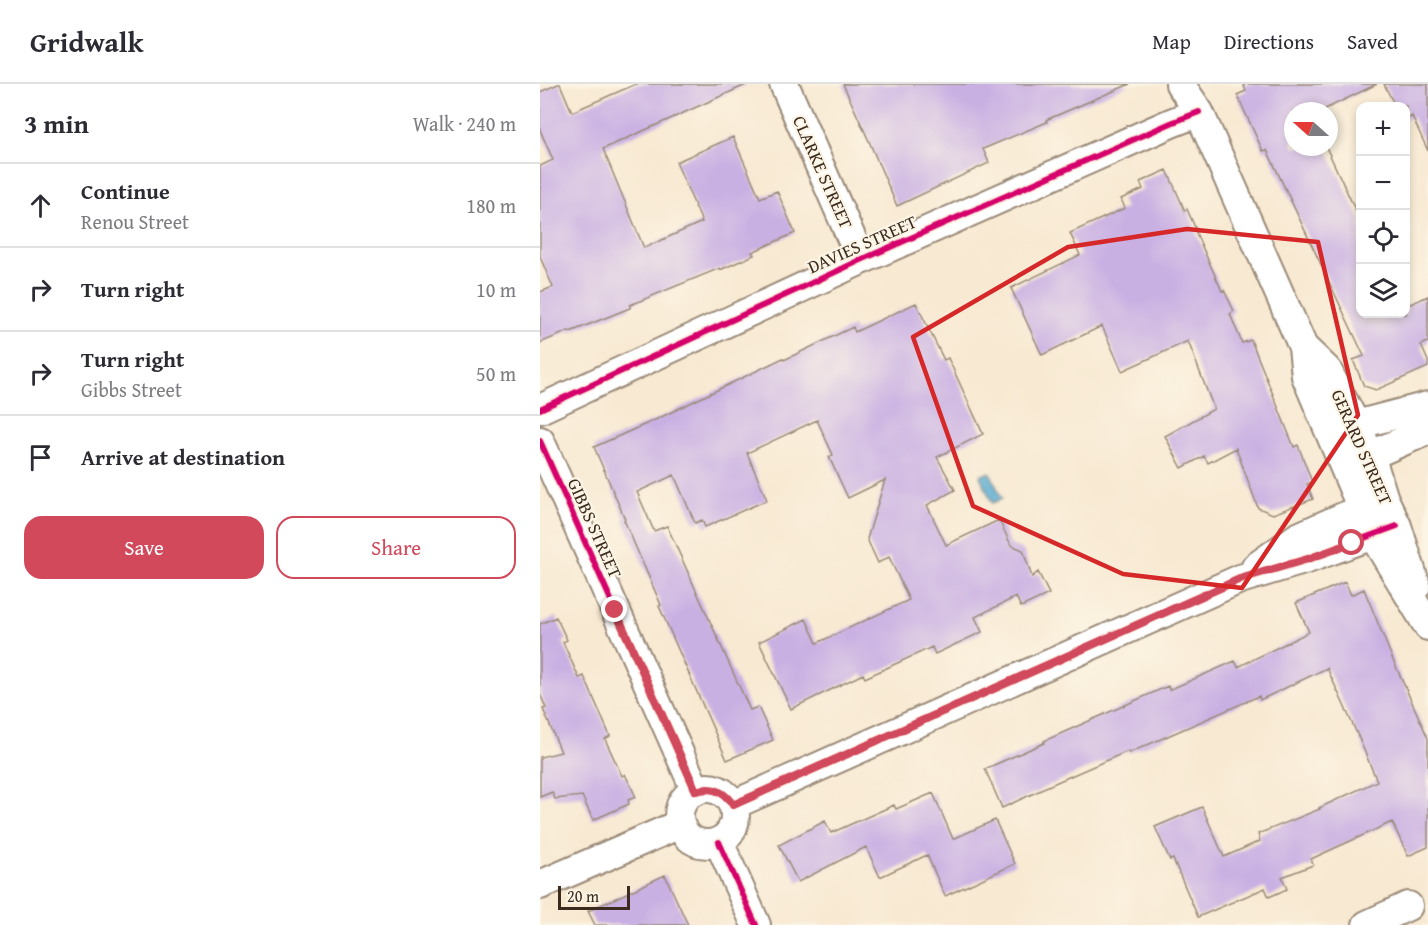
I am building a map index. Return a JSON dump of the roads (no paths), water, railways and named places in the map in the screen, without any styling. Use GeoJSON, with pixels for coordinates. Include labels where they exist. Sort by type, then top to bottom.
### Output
{"type":"FeatureCollection","features":[{"type":"Feature","properties":{"kind":"street","name":"CLARKE STREET"},"geometry":{"type":"LineString","coordinates":[[784,84],[861,260]]}},
{"type":"Feature","properties":{"kind":"street","name":"GERARD STREET"},"geometry":{"type":"LineString","coordinates":[[1180,84],[1199,112],[1303,348],[1327,370],[1344,430],[1344,466],[1373,503],[1428,626]]}},
{"type":"Feature","properties":{"kind":"street","name":"GERARD STREET"},"geometry":{"type":"LineString","coordinates":[[1199,112],[1200,84]]}},
{"type":"Feature","properties":{"kind":"street","name":"DAVIES STREET"},"geometry":{"type":"LineString","coordinates":[[540,409],[861,260],[1199,112]]}},
{"type":"Feature","properties":{"kind":"street"},"geometry":{"type":"LineString","coordinates":[[1344,430],[1428,406]]}},
{"type":"Feature","properties":{"kind":"street","name":"GERARD STREET"},"geometry":{"type":"LineString","coordinates":[[1344,430],[1370,455],[1373,503]]}},
{"type":"Feature","properties":{"kind":"street"},"geometry":{"type":"LineString","coordinates":[[1344,466],[1428,430]]}},
{"type":"Feature","properties":{"kind":"street","name":"GIBBS STREET"},"geometry":{"type":"LineString","coordinates":[[540,441],[696,791]]}},
{"type":"Feature","properties":{"kind":"street"},"geometry":{"type":"LineString","coordinates":[[1240,579],[1298,537],[1373,503]]}},
{"type":"Feature","properties":{"kind":"street"},"geometry":{"type":"LineString","coordinates":[[733,805],[1240,579],[1308,559],[1385,530]]}},
{"type":"Feature","properties":{"kind":"street"},"geometry":{"type":"LineString","coordinates":[[704,788],[722,792],[733,805],[735,822],[732,830],[719,842],[700,843],[685,833],[680,824],[680,808],[689,795],[696,791],[704,788]]}},
{"type":"Feature","properties":{"kind":"street"},"geometry":{"type":"LineString","coordinates":[[540,885],[680,824]]}},
{"type":"Feature","properties":{"kind":"street"},"geometry":{"type":"LineString","coordinates":[[719,842],[756,925]]}},
{"type":"Feature","properties":{"kind":"street"},"geometry":{"type":"LineString","coordinates":[[1366,925],[1408,906]]}},
{"type":"Feature","properties":{"kind":"water"},"geometry":{"type":"Polygon","coordinates":[[[990,472],[1002,499],[992,503],[980,476],[990,472]]]}}]}
